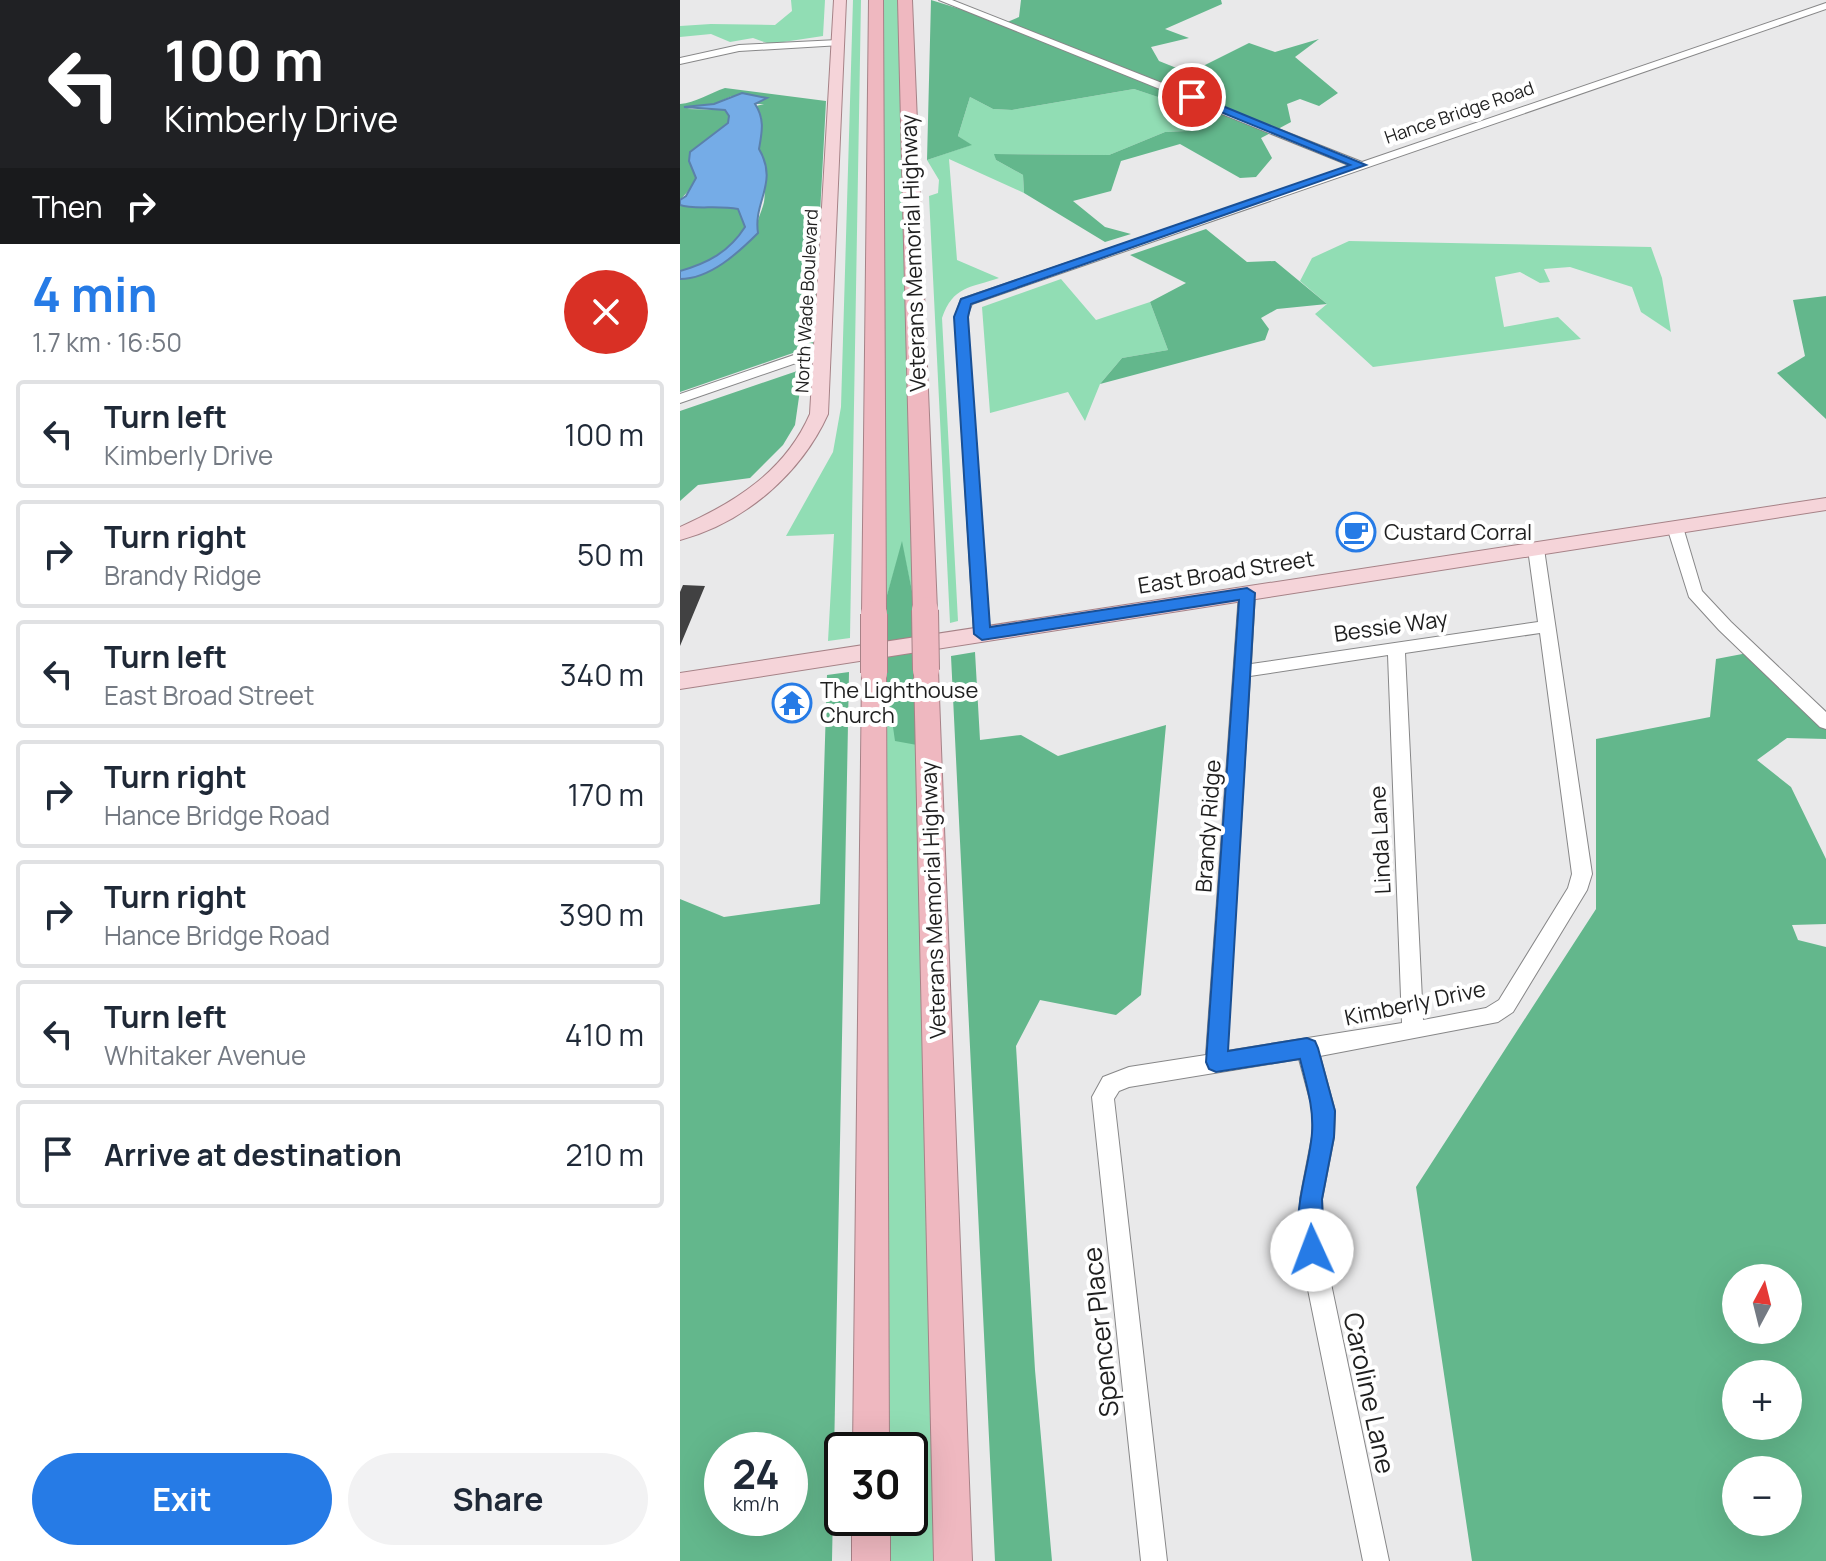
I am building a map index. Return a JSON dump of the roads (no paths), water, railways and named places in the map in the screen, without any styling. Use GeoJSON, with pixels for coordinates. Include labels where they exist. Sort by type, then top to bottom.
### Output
{"type":"FeatureCollection","features":[{"type":"Feature","properties":{"kind":"highway","name":"Veterans Memorial Highway"},"geometry":{"type":"LineString","coordinates":[[871,1432],[876,0]]}},
{"type":"Feature","properties":{"kind":"highway","name":"Veterans Memorial Highway"},"geometry":{"type":"LineString","coordinates":[[905,0],[953,1561]]}},
{"type":"Feature","properties":{"kind":"highway"},"geometry":{"type":"LineString","coordinates":[[871,1536],[871,1561]]}},
{"type":"Feature","properties":{"kind":"main road","name":"North Wade Boulevard"},"geometry":{"type":"LineString","coordinates":[[680,534],[722,514],[761,489],[802,448],[821,408],[840,0]]}},
{"type":"Feature","properties":{"kind":"main road","name":"East Broad Street"},"geometry":{"type":"LineString","coordinates":[[680,681],[1826,504]]}},
{"type":"Feature","properties":{"kind":"street"},"geometry":{"type":"LineString","coordinates":[[944,0],[1360,165]]}},
{"type":"Feature","properties":{"kind":"street","name":"Hance Bridge Road"},"geometry":{"type":"LineString","coordinates":[[982,634],[961,317],[966,302],[1826,6]]}},
{"type":"Feature","properties":{"kind":"street"},"geometry":{"type":"LineString","coordinates":[[680,61],[739,48],[838,43]]}},
{"type":"Feature","properties":{"kind":"street"},"geometry":{"type":"LineString","coordinates":[[680,399],[823,349]]}},
{"type":"Feature","properties":{"kind":"street"},"geometry":{"type":"LineString","coordinates":[[1675,527],[1695,593],[1725,626],[1826,722]]}},
{"type":"Feature","properties":{"kind":"street","name":"Kimberly Drive"},"geometry":{"type":"LineString","coordinates":[[1103,1097],[1111,1084],[1129,1077],[1413,1031],[1491,1016],[1506,1006],[1577,890],[1582,874],[1536,549]]}},
{"type":"Feature","properties":{"kind":"street","name":"Brandy Ridge"},"geometry":{"type":"LineString","coordinates":[[1216,1062],[1247,593]]}},
{"type":"Feature","properties":{"kind":"street","name":"Bessie Way"},"geometry":{"type":"LineString","coordinates":[[1242,671],[1547,626]]}},
{"type":"Feature","properties":{"kind":"street","name":"Linda Lane"},"geometry":{"type":"LineString","coordinates":[[1396,648],[1413,1031]]}},
{"type":"Feature","properties":{"kind":"street","name":"Caroline Lane"},"geometry":{"type":"LineString","coordinates":[[1307,1048],[1324,1111],[1323,1137],[1311,1199],[1312,1250],[1376,1561]]}},
{"type":"Feature","properties":{"kind":"street","name":"Spencer Place"},"geometry":{"type":"LineString","coordinates":[[1103,1097],[1154,1561]]}},
{"type":"Feature","properties":{"kind":"water"},"geometry":{"type":"Polygon","coordinates":[[[742,93],[767,98],[755,104],[762,131],[759,149],[767,172],[757,222],[758,233],[713,270],[680,279],[680,271],[717,255],[745,227],[738,209],[680,205],[680,200],[686,196],[696,178],[689,161],[690,152],[728,123],[729,116],[725,110],[684,107],[714,104],[742,93]]]}},
{"type":"Feature","properties":{"kind":"place","name":"Custard Corral"},"geometry":{"type":"Point","coordinates":[1356,532]}},
{"type":"Feature","properties":{"kind":"place","name":"The Lighthouse Church"},"geometry":{"type":"Point","coordinates":[792,703]}}]}
